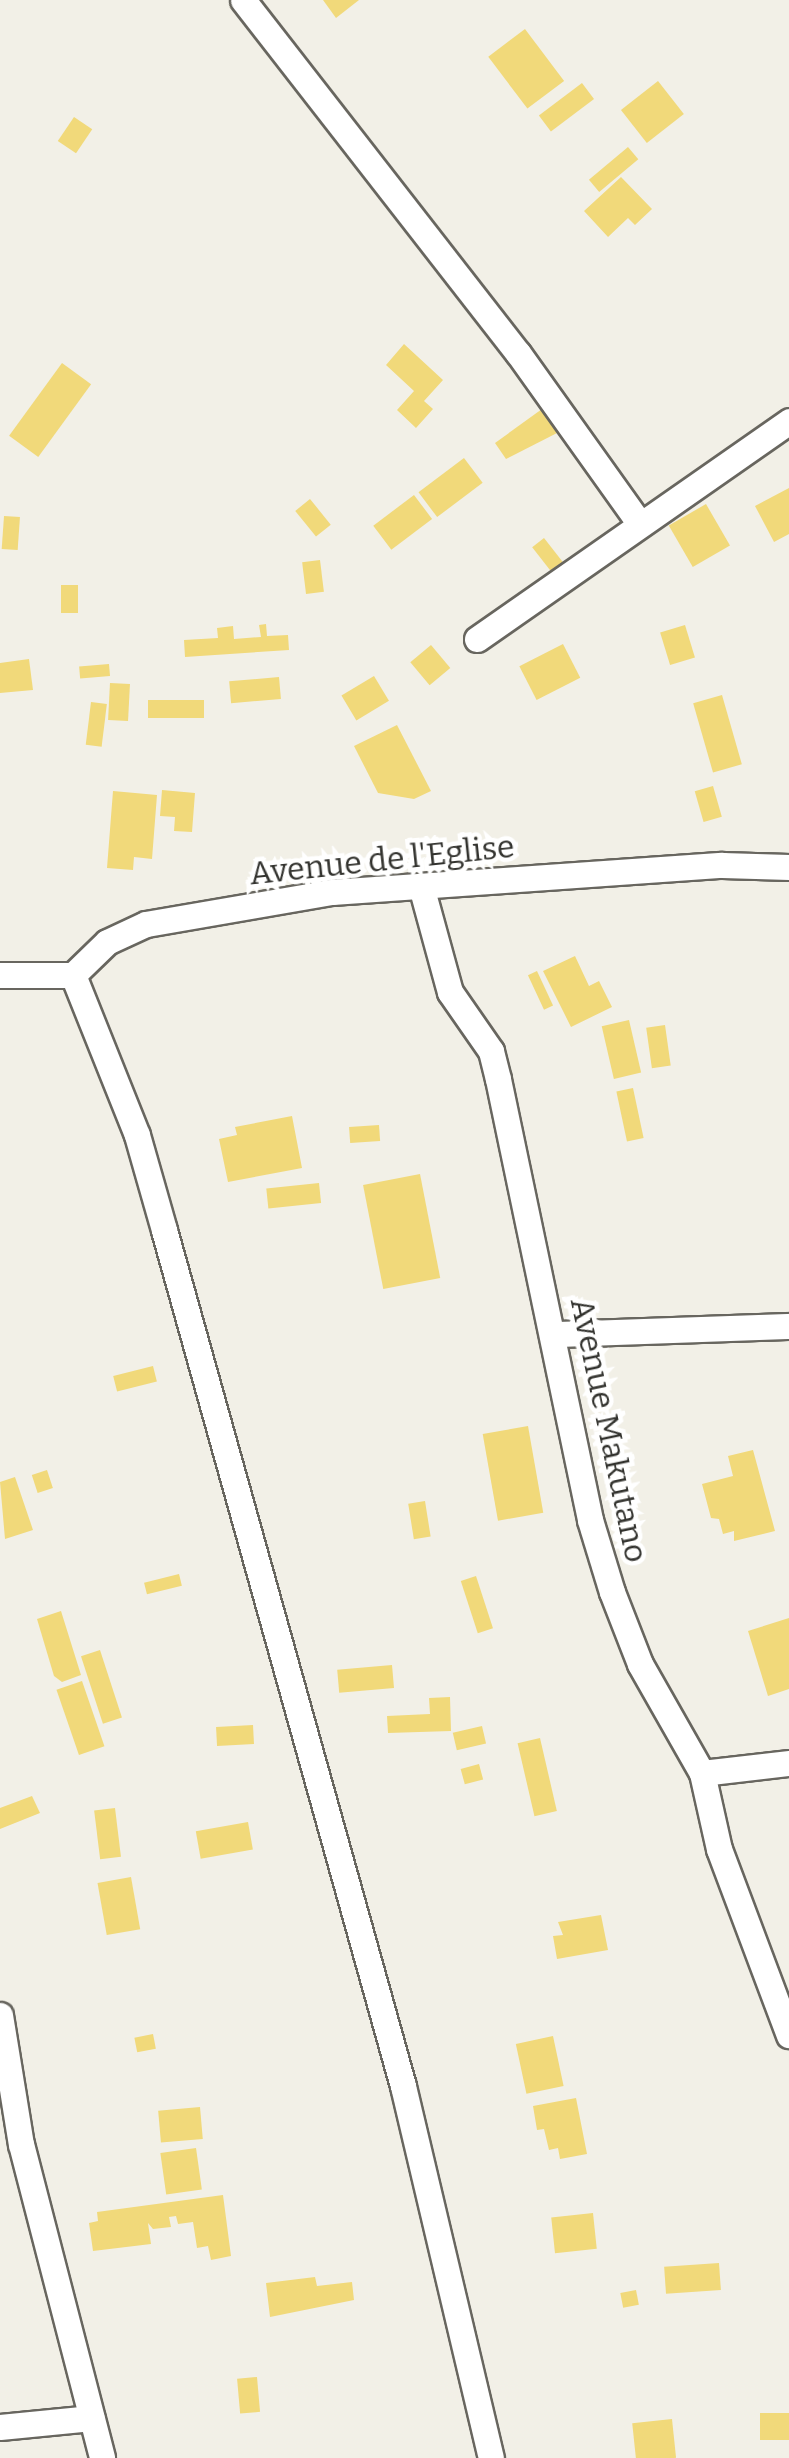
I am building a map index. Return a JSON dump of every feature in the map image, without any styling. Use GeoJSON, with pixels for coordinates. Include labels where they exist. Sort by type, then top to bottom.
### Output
{"type":"FeatureCollection","features":[{"type":"Feature","properties":{"kind":"street"},"geometry":{"type":"LineString","coordinates":[[243,0],[518,353],[640,524]]}},
{"type":"Feature","properties":{"kind":"street"},"geometry":{"type":"LineString","coordinates":[[477,639],[789,421]]}},
{"type":"Feature","properties":{"kind":"street","name":"Avenue de l'Eglise"},"geometry":{"type":"LineString","coordinates":[[73,976],[107,942],[146,924],[332,892],[722,864],[789,867]]}},
{"type":"Feature","properties":{"kind":"street","name":"Avenue Makutano"},"geometry":{"type":"LineString","coordinates":[[422,886],[450,992],[491,1051],[556,1334],[590,1520],[612,1592],[640,1664],[702,1773],[719,1849],[789,2035]]}},
{"type":"Feature","properties":{"kind":"street"},"geometry":{"type":"LineString","coordinates":[[0,975],[73,976],[137,1135],[403,2086],[492,2458]]}},
{"type":"Feature","properties":{"kind":"street"},"geometry":{"type":"LineString","coordinates":[[556,1334],[789,1326]]}},
{"type":"Feature","properties":{"kind":"street"},"geometry":{"type":"LineString","coordinates":[[702,1773],[789,1763]]}},
{"type":"Feature","properties":{"kind":"street"},"geometry":{"type":"LineString","coordinates":[[0,2015],[21,2144],[102,2458]]}},
{"type":"Feature","properties":{"kind":"street"},"geometry":{"type":"LineString","coordinates":[[0,2427],[92,2418]]}},
{"type":"Feature","properties":{"kind":"building"},"geometry":{"type":"Polygon","coordinates":[[[323,0],[359,0],[336,18],[323,0]]]}},
{"type":"Feature","properties":{"kind":"building"},"geometry":{"type":"Polygon","coordinates":[[[525,29],[564,81],[527,109],[488,57],[525,29]]]}},
{"type":"Feature","properties":{"kind":"building"},"geometry":{"type":"Polygon","coordinates":[[[658,81],[684,114],[647,143],[621,110],[658,81]]]}},
{"type":"Feature","properties":{"kind":"building"},"geometry":{"type":"Polygon","coordinates":[[[582,83],[594,99],[551,131],[539,115],[582,83]]]}},
{"type":"Feature","properties":{"kind":"building"},"geometry":{"type":"Polygon","coordinates":[[[74,117],[92,129],[76,153],[58,141],[74,117]]]}},
{"type":"Feature","properties":{"kind":"building"},"geometry":{"type":"Polygon","coordinates":[[[628,147],[638,159],[599,192],[589,180],[628,147]]]}},
{"type":"Feature","properties":{"kind":"building"},"geometry":{"type":"Polygon","coordinates":[[[621,177],[652,209],[635,225],[628,218],[608,237],[584,211],[621,177]]]}},
{"type":"Feature","properties":{"kind":"building"},"geometry":{"type":"Polygon","coordinates":[[[404,344],[443,380],[424,401],[433,409],[416,428],[397,410],[414,391],[386,365],[404,344]]]}},
{"type":"Feature","properties":{"kind":"building"},"geometry":{"type":"Polygon","coordinates":[[[62,363],[91,384],[38,457],[9,436],[62,363]]]}},
{"type":"Feature","properties":{"kind":"building"},"geometry":{"type":"Polygon","coordinates":[[[542,409],[559,432],[506,459],[495,443],[542,409]]]}},
{"type":"Feature","properties":{"kind":"building"},"geometry":{"type":"Polygon","coordinates":[[[464,458],[483,483],[437,517],[418,492],[464,458]]]}},
{"type":"Feature","properties":{"kind":"building"},"geometry":{"type":"Polygon","coordinates":[[[789,488],[789,534],[774,542],[755,506],[789,488]]]}},
{"type":"Feature","properties":{"kind":"building"},"geometry":{"type":"Polygon","coordinates":[[[414,495],[432,519],[391,550],[373,526],[414,495]]]}},
{"type":"Feature","properties":{"kind":"building"},"geometry":{"type":"Polygon","coordinates":[[[310,499],[331,525],[316,537],[295,511],[310,499]]]}},
{"type":"Feature","properties":{"kind":"building"},"geometry":{"type":"Polygon","coordinates":[[[706,504],[730,546],[693,567],[669,526],[706,504]]]}},
{"type":"Feature","properties":{"kind":"building"},"geometry":{"type":"Polygon","coordinates":[[[4,516],[20,517],[18,550],[2,549],[4,516]]]}},
{"type":"Feature","properties":{"kind":"building"},"geometry":{"type":"Polygon","coordinates":[[[544,538],[564,564],[552,573],[532,547],[544,538]]]}},
{"type":"Feature","properties":{"kind":"building"},"geometry":{"type":"Polygon","coordinates":[[[320,560],[324,592],[306,594],[302,562],[320,560]]]}},
{"type":"Feature","properties":{"kind":"building"},"geometry":{"type":"Polygon","coordinates":[[[61,585],[78,585],[78,613],[61,613],[61,585]]]}},
{"type":"Feature","properties":{"kind":"building"},"geometry":{"type":"Polygon","coordinates":[[[266,624],[267,636],[288,635],[289,650],[185,657],[184,640],[218,638],[217,628],[233,626],[234,639],[261,637],[259,625],[266,624]]]}},
{"type":"Feature","properties":{"kind":"building"},"geometry":{"type":"Polygon","coordinates":[[[685,625],[695,658],[670,665],[660,633],[685,625]]]}},
{"type":"Feature","properties":{"kind":"building"},"geometry":{"type":"Polygon","coordinates":[[[563,644],[580,678],[537,700],[519,666],[563,644]]]}},
{"type":"Feature","properties":{"kind":"building"},"geometry":{"type":"Polygon","coordinates":[[[431,645],[450,668],[430,685],[410,662],[431,645]]]}},
{"type":"Feature","properties":{"kind":"building"},"geometry":{"type":"Polygon","coordinates":[[[29,659],[33,690],[0,693],[0,663],[29,659]]]}},
{"type":"Feature","properties":{"kind":"building"},"geometry":{"type":"Polygon","coordinates":[[[109,664],[110,676],[80,679],[79,667],[109,664]]]}},
{"type":"Feature","properties":{"kind":"building"},"geometry":{"type":"Polygon","coordinates":[[[374,676],[389,701],[356,720],[341,696],[374,676]]]}},
{"type":"Feature","properties":{"kind":"building"},"geometry":{"type":"Polygon","coordinates":[[[279,677],[281,699],[231,703],[229,681],[279,677]]]}},
{"type":"Feature","properties":{"kind":"building"},"geometry":{"type":"Polygon","coordinates":[[[110,683],[130,684],[128,721],[108,720],[110,683]]]}},
{"type":"Feature","properties":{"kind":"building"},"geometry":{"type":"Polygon","coordinates":[[[722,695],[742,764],[713,772],[693,703],[722,695]]]}},
{"type":"Feature","properties":{"kind":"building"},"geometry":{"type":"Polygon","coordinates":[[[148,700],[204,700],[204,718],[148,718],[148,700]]]}},
{"type":"Feature","properties":{"kind":"building"},"geometry":{"type":"Polygon","coordinates":[[[91,702],[107,704],[102,747],[86,745],[91,702]]]}},
{"type":"Feature","properties":{"kind":"building"},"geometry":{"type":"Polygon","coordinates":[[[397,725],[431,791],[414,799],[378,793],[354,746],[397,725]]]}},
{"type":"Feature","properties":{"kind":"building"},"geometry":{"type":"Polygon","coordinates":[[[713,786],[722,817],[704,822],[695,791],[713,786]]]}},
{"type":"Feature","properties":{"kind":"building"},"geometry":{"type":"Polygon","coordinates":[[[162,790],[195,793],[192,832],[174,831],[175,817],[160,816],[162,790]]]}},
{"type":"Feature","properties":{"kind":"building"},"geometry":{"type":"Polygon","coordinates":[[[113,791],[157,795],[152,859],[134,857],[133,870],[107,868],[113,791]]]}},
{"type":"Feature","properties":{"kind":"building"},"geometry":{"type":"Polygon","coordinates":[[[575,956],[589,986],[599,981],[612,1007],[571,1027],[543,971],[575,956]]]}},
{"type":"Feature","properties":{"kind":"building"},"geometry":{"type":"Polygon","coordinates":[[[537,971],[553,1005],[544,1010],[528,975],[537,971]]]}},
{"type":"Feature","properties":{"kind":"building"},"geometry":{"type":"Polygon","coordinates":[[[629,1020],[641,1073],[614,1079],[602,1026],[629,1020]]]}},
{"type":"Feature","properties":{"kind":"building"},"geometry":{"type":"Polygon","coordinates":[[[665,1025],[671,1066],[652,1068],[646,1028],[665,1025]]]}},
{"type":"Feature","properties":{"kind":"building"},"geometry":{"type":"Polygon","coordinates":[[[633,1088],[644,1138],[627,1141],[616,1092],[633,1088]]]}},
{"type":"Feature","properties":{"kind":"building"},"geometry":{"type":"Polygon","coordinates":[[[292,1116],[302,1168],[228,1182],[219,1139],[237,1135],[235,1127],[292,1116]]]}},
{"type":"Feature","properties":{"kind":"building"},"geometry":{"type":"Polygon","coordinates":[[[379,1125],[380,1141],[350,1143],[349,1127],[379,1125]]]}},
{"type":"Feature","properties":{"kind":"building"},"geometry":{"type":"Polygon","coordinates":[[[420,1174],[440,1278],[383,1289],[363,1185],[420,1174]]]}},
{"type":"Feature","properties":{"kind":"building"},"geometry":{"type":"Polygon","coordinates":[[[319,1183],[321,1203],[268,1208],[266,1189],[319,1183]]]}},
{"type":"Feature","properties":{"kind":"building"},"geometry":{"type":"Polygon","coordinates":[[[153,1366],[157,1382],[117,1391],[113,1376],[153,1366]]]}},
{"type":"Feature","properties":{"kind":"building"},"geometry":{"type":"Polygon","coordinates":[[[528,1426],[543,1513],[498,1521],[483,1434],[528,1426]]]}},
{"type":"Feature","properties":{"kind":"building"},"geometry":{"type":"Polygon","coordinates":[[[753,1450],[775,1531],[734,1541],[734,1531],[723,1534],[719,1519],[711,1518],[702,1484],[733,1476],[728,1456],[753,1450]]]}},
{"type":"Feature","properties":{"kind":"building"},"geometry":{"type":"Polygon","coordinates":[[[47,1470],[53,1488],[38,1493],[32,1475],[47,1470]]]}},
{"type":"Feature","properties":{"kind":"building"},"geometry":{"type":"Polygon","coordinates":[[[15,1477],[33,1530],[5,1539],[0,1482],[15,1477]]]}},
{"type":"Feature","properties":{"kind":"building"},"geometry":{"type":"Polygon","coordinates":[[[425,1501],[431,1537],[414,1539],[408,1504],[425,1501]]]}},
{"type":"Feature","properties":{"kind":"building"},"geometry":{"type":"Polygon","coordinates":[[[179,1574],[182,1586],[147,1594],[144,1583],[179,1574]]]}},
{"type":"Feature","properties":{"kind":"building"},"geometry":{"type":"Polygon","coordinates":[[[476,1576],[493,1628],[478,1633],[461,1581],[476,1576]]]}},
{"type":"Feature","properties":{"kind":"building"},"geometry":{"type":"Polygon","coordinates":[[[61,1611],[81,1675],[62,1682],[54,1676],[37,1619],[61,1611]]]}},
{"type":"Feature","properties":{"kind":"building"},"geometry":{"type":"Polygon","coordinates":[[[789,1618],[789,1689],[768,1696],[748,1631],[789,1618]]]}},
{"type":"Feature","properties":{"kind":"building"},"geometry":{"type":"Polygon","coordinates":[[[100,1650],[122,1718],[103,1724],[81,1656],[100,1650]]]}},
{"type":"Feature","properties":{"kind":"building"},"geometry":{"type":"Polygon","coordinates":[[[392,1665],[394,1688],[339,1693],[337,1670],[392,1665]]]}},
{"type":"Feature","properties":{"kind":"building"},"geometry":{"type":"Polygon","coordinates":[[[82,1681],[104,1746],[79,1755],[56,1690],[82,1681]]]}},
{"type":"Feature","properties":{"kind":"building"},"geometry":{"type":"Polygon","coordinates":[[[450,1697],[451,1731],[388,1733],[387,1716],[430,1714],[429,1698],[450,1697]]]}},
{"type":"Feature","properties":{"kind":"building"},"geometry":{"type":"Polygon","coordinates":[[[253,1725],[254,1744],[217,1746],[216,1727],[253,1725]]]}},
{"type":"Feature","properties":{"kind":"building"},"geometry":{"type":"Polygon","coordinates":[[[482,1726],[486,1744],[457,1750],[453,1733],[482,1726]]]}},
{"type":"Feature","properties":{"kind":"building"},"geometry":{"type":"Polygon","coordinates":[[[540,1738],[557,1811],[534,1816],[518,1743],[540,1738]]]}},
{"type":"Feature","properties":{"kind":"building"},"geometry":{"type":"Polygon","coordinates":[[[479,1764],[483,1779],[465,1784],[461,1769],[479,1764]]]}},
{"type":"Feature","properties":{"kind":"building"},"geometry":{"type":"Polygon","coordinates":[[[32,1796],[40,1813],[0,1829],[0,1808],[32,1796]]]}},
{"type":"Feature","properties":{"kind":"building"},"geometry":{"type":"Polygon","coordinates":[[[115,1808],[121,1857],[100,1859],[94,1811],[115,1808]]]}},
{"type":"Feature","properties":{"kind":"building"},"geometry":{"type":"Polygon","coordinates":[[[248,1822],[253,1850],[201,1859],[196,1831],[248,1822]]]}},
{"type":"Feature","properties":{"kind":"building"},"geometry":{"type":"Polygon","coordinates":[[[131,1877],[140,1929],[107,1935],[98,1883],[131,1877]]]}},
{"type":"Feature","properties":{"kind":"building"},"geometry":{"type":"Polygon","coordinates":[[[601,1915],[608,1950],[557,1959],[553,1936],[563,1935],[558,1922],[601,1915]]]}},
{"type":"Feature","properties":{"kind":"building"},"geometry":{"type":"Polygon","coordinates":[[[153,2034],[156,2049],[137,2052],[134,2038],[153,2034]]]}},
{"type":"Feature","properties":{"kind":"building"},"geometry":{"type":"Polygon","coordinates":[[[553,2036],[564,2086],[526,2094],[516,2044],[553,2036]]]}},
{"type":"Feature","properties":{"kind":"building"},"geometry":{"type":"Polygon","coordinates":[[[576,2098],[587,2154],[560,2159],[558,2148],[549,2150],[544,2129],[537,2130],[533,2106],[576,2098]]]}},
{"type":"Feature","properties":{"kind":"building"},"geometry":{"type":"Polygon","coordinates":[[[200,2107],[203,2139],[161,2143],[158,2111],[200,2107]]]}},
{"type":"Feature","properties":{"kind":"building"},"geometry":{"type":"Polygon","coordinates":[[[196,2148],[202,2190],[166,2195],[160,2153],[196,2148]]]}},
{"type":"Feature","properties":{"kind":"building"},"geometry":{"type":"Polygon","coordinates":[[[223,2195],[231,2256],[211,2260],[208,2246],[197,2248],[193,2222],[178,2224],[176,2216],[169,2217],[171,2227],[153,2229],[148,2223],[151,2244],[93,2251],[89,2223],[98,2221],[97,2212],[223,2195]]]}},
{"type":"Feature","properties":{"kind":"building"},"geometry":{"type":"Polygon","coordinates":[[[593,2213],[597,2249],[555,2253],[551,2217],[593,2213]]]}},
{"type":"Feature","properties":{"kind":"building"},"geometry":{"type":"Polygon","coordinates":[[[719,2263],[721,2290],[666,2294],[664,2267],[719,2263]]]}},
{"type":"Feature","properties":{"kind":"building"},"geometry":{"type":"Polygon","coordinates":[[[315,2277],[317,2286],[352,2282],[354,2300],[270,2317],[266,2283],[315,2277]]]}},
{"type":"Feature","properties":{"kind":"building"},"geometry":{"type":"Polygon","coordinates":[[[636,2290],[639,2305],[623,2308],[620,2293],[636,2290]]]}},
{"type":"Feature","properties":{"kind":"building"},"geometry":{"type":"Polygon","coordinates":[[[257,2377],[260,2412],[240,2414],[237,2379],[257,2377]]]}},
{"type":"Feature","properties":{"kind":"building"},"geometry":{"type":"Polygon","coordinates":[[[760,2413],[789,2413],[789,2440],[760,2440],[760,2413]]]}},
{"type":"Feature","properties":{"kind":"building"},"geometry":{"type":"Polygon","coordinates":[[[672,2419],[676,2458],[636,2458],[632,2423],[672,2419]]]}}]}
